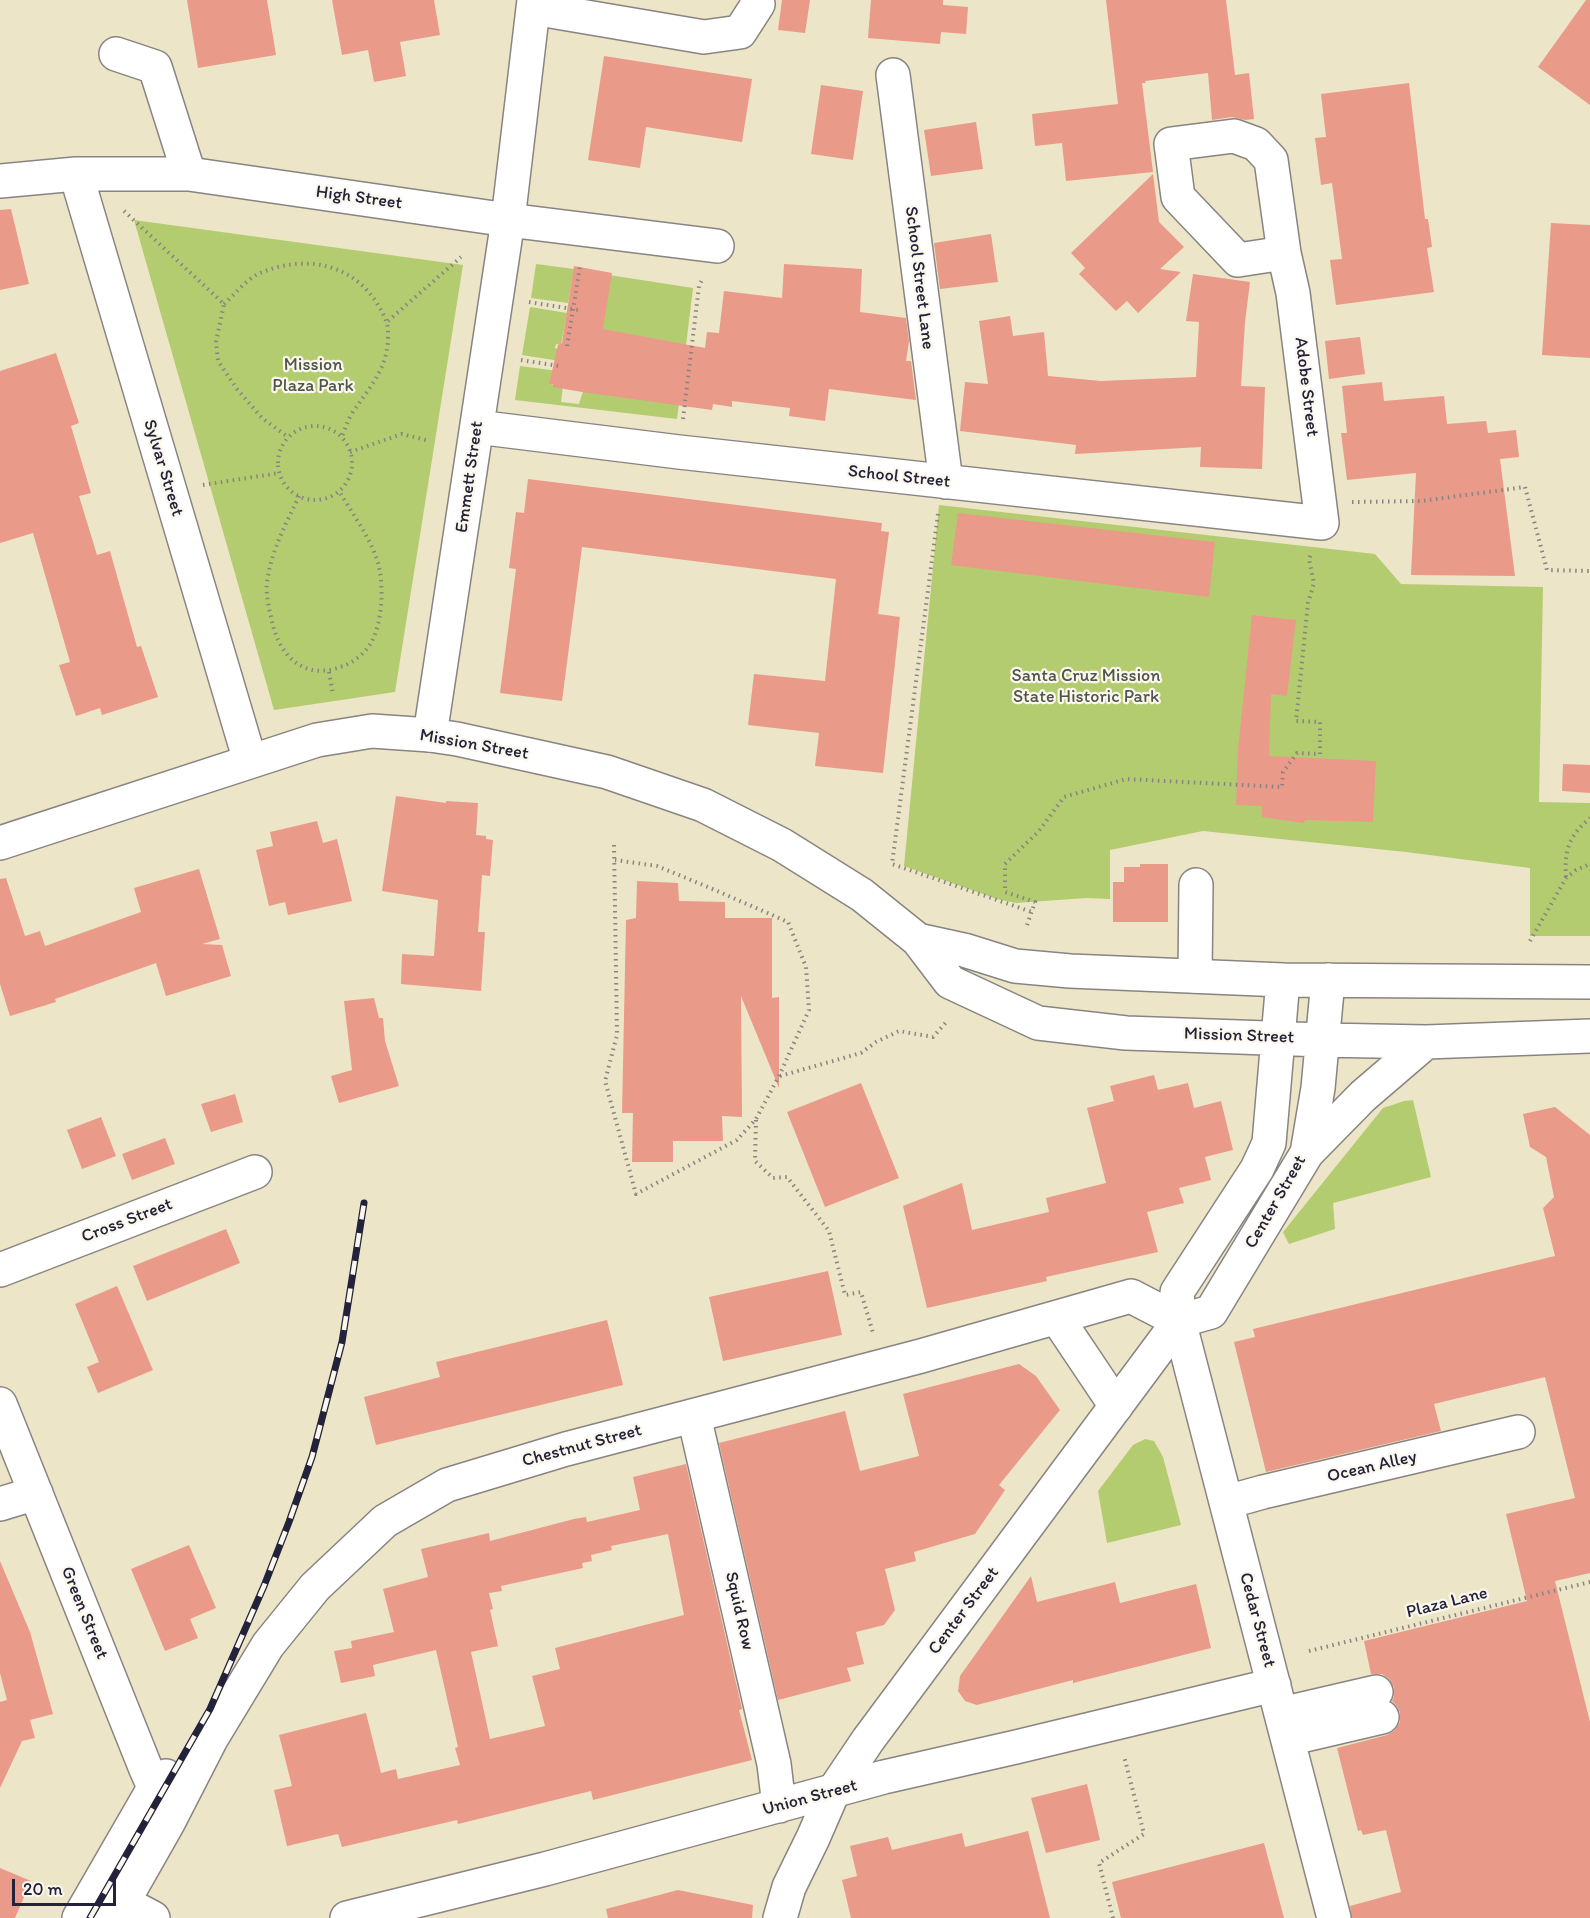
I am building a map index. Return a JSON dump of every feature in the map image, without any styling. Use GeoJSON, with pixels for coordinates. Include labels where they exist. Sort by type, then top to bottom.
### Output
{"type":"FeatureCollection","features":[{"type":"Feature","properties":{"kind":"street"},"geometry":{"type":"LineString","coordinates":[[534,4],[704,38],[740,32],[758,4],[757,0]]}},
{"type":"Feature","properties":{"kind":"street","name":"Emmett Street"},"geometry":{"type":"LineString","coordinates":[[430,735],[508,220],[534,4]]}},
{"type":"Feature","properties":{"kind":"street"},"geometry":{"type":"LineString","coordinates":[[116,54],[155,67],[189,174]]}},
{"type":"Feature","properties":{"kind":"street","name":"School Street Lane"},"geometry":{"type":"LineString","coordinates":[[893,75],[942,493]]}},
{"type":"Feature","properties":{"kind":"street","name":"High Street"},"geometry":{"type":"LineString","coordinates":[[0,181],[76,174],[189,174],[508,220],[717,246]]}},
{"type":"Feature","properties":{"kind":"street","name":"Sylvar Street"},"geometry":{"type":"LineString","coordinates":[[76,174],[250,762]]}},
{"type":"Feature","properties":{"kind":"street","name":"Adobe Street"},"geometry":{"type":"LineString","coordinates":[[1284,253],[1293,293],[1322,523]]}},
{"type":"Feature","properties":{"kind":"street","name":"School Street"},"geometry":{"type":"LineString","coordinates":[[477,427],[679,452],[942,493],[1322,523]]}},
{"type":"Feature","properties":{"kind":"street","name":"Mission Street"},"geometry":{"type":"LineString","coordinates":[[0,843],[317,740],[372,731],[430,735],[556,759],[607,772],[703,805],[782,844],[862,895],[918,940],[950,982],[1038,1023],[1126,1033],[1323,1040],[1426,1042],[1590,1036]]}},
{"type":"Feature","properties":{"kind":"street"},"geometry":{"type":"LineString","coordinates":[[1195,976],[1196,885]]}},
{"type":"Feature","properties":{"kind":"street","name":"Mission Street"},"geometry":{"type":"LineString","coordinates":[[918,940],[964,950],[1015,966],[1070,971],[1283,980],[1584,980]]}},
{"type":"Feature","properties":{"kind":"street","name":"Center Street"},"geometry":{"type":"LineString","coordinates":[[1179,1321],[1177,1292],[1257,1169],[1269,1143],[1283,980]]}},
{"type":"Feature","properties":{"kind":"street","name":"Center Street"},"geometry":{"type":"LineString","coordinates":[[780,1918],[789,1887],[833,1792],[875,1730],[1179,1321],[1211,1312],[1307,1153],[1318,1088],[1328,980]]}},
{"type":"Feature","properties":{"kind":"street"},"geometry":{"type":"LineString","coordinates":[[1307,1153],[1363,1095],[1426,1042]]}},
{"type":"Feature","properties":{"kind":"street","name":"Cross Street"},"geometry":{"type":"LineString","coordinates":[[0,1270],[255,1172]]}},
{"type":"Feature","properties":{"kind":"street","name":"Chestnut Street"},"geometry":{"type":"LineString","coordinates":[[79,1918],[110,1903],[169,1821],[211,1739],[268,1645],[315,1587],[385,1521],[447,1485],[566,1449],[1057,1318],[1131,1296],[1179,1321]]}},
{"type":"Feature","properties":{"kind":"street"},"geometry":{"type":"LineString","coordinates":[[1057,1318],[1116,1407]]}},
{"type":"Feature","properties":{"kind":"street","name":"Cedar Street"},"geometry":{"type":"LineString","coordinates":[[1179,1321],[1334,1918]]}},
{"type":"Feature","properties":{"kind":"street","name":"Green Street"},"geometry":{"type":"LineString","coordinates":[[0,1404],[169,1821]]}},
{"type":"Feature","properties":{"kind":"street","name":"Squid Row"},"geometry":{"type":"LineString","coordinates":[[694,1416],[774,1764],[779,1806]]}},
{"type":"Feature","properties":{"kind":"street","name":"Ocean Alley"},"geometry":{"type":"LineString","coordinates":[[1227,1502],[1518,1432]]}},
{"type":"Feature","properties":{"kind":"street"},"geometry":{"type":"LineString","coordinates":[[0,1504],[36,1493]]}},
{"type":"Feature","properties":{"kind":"street","name":"Union Street"},"geometry":{"type":"LineString","coordinates":[[347,1918],[556,1866],[884,1778],[1117,1723],[1281,1713],[1379,1704]]}},
{"type":"Feature","properties":{"kind":"street","name":"Chestnut Street"},"geometry":{"type":"LineString","coordinates":[[110,1903],[154,1788],[181,1761],[211,1739]]}},
{"type":"Feature","properties":{"kind":"street"},"geometry":{"type":"LineString","coordinates":[[110,1903],[153,1918]]}},
{"type":"Feature","properties":{"kind":"path"},"geometry":{"type":"LineString","coordinates":[[124,210],[224,304]]}},
{"type":"Feature","properties":{"kind":"path"},"geometry":{"type":"LineString","coordinates":[[679,452],[699,286],[717,246]]}},
{"type":"Feature","properties":{"kind":"path"},"geometry":{"type":"LineString","coordinates":[[388,321],[461,257]]}},
{"type":"Feature","properties":{"kind":"path"},"geometry":{"type":"LineString","coordinates":[[288,437],[262,418],[237,389],[218,361],[216,342],[224,304],[257,274],[296,263],[326,265],[356,278],[374,298],[388,321],[388,341],[384,363],[374,385],[350,416],[342,436]]}},
{"type":"Feature","properties":{"kind":"path"},"geometry":{"type":"LineString","coordinates":[[567,346],[580,267]]}},
{"type":"Feature","properties":{"kind":"path"},"geometry":{"type":"LineString","coordinates":[[525,301],[578,310]]}},
{"type":"Feature","properties":{"kind":"path"},"geometry":{"type":"LineString","coordinates":[[516,359],[559,366]]}},
{"type":"Feature","properties":{"kind":"path"},"geometry":{"type":"LineString","coordinates":[[311,426],[323,427],[342,436],[350,452],[352,463],[350,473],[339,491],[320,500],[299,496],[290,490],[279,473],[279,454],[288,437],[298,430],[311,426]]}},
{"type":"Feature","properties":{"kind":"path"},"geometry":{"type":"LineString","coordinates":[[350,452],[402,434],[430,441]]}},
{"type":"Feature","properties":{"kind":"path"},"geometry":{"type":"LineString","coordinates":[[200,485],[279,473]]}},
{"type":"Feature","properties":{"kind":"path"},"geometry":{"type":"LineString","coordinates":[[1027,925],[1035,902],[1005,892],[1005,864],[1038,832],[1064,797],[1126,779],[1282,787],[1283,772],[1298,753],[1320,754],[1320,722],[1296,720],[1308,603],[1314,583],[1310,559],[1322,523],[1348,502],[1420,501],[1525,488],[1547,570],[1590,571]]}},
{"type":"Feature","properties":{"kind":"path"},"geometry":{"type":"LineString","coordinates":[[299,496],[275,547],[267,579],[269,608],[274,631],[286,654],[305,669],[329,672],[351,663],[370,645],[378,624],[381,590],[379,565],[367,539],[339,491]]}},
{"type":"Feature","properties":{"kind":"path"},"geometry":{"type":"LineString","coordinates":[[942,493],[892,864],[1032,912]]}},
{"type":"Feature","properties":{"kind":"path"},"geometry":{"type":"LineString","coordinates":[[329,672],[333,694]]}},
{"type":"Feature","properties":{"kind":"path"},"geometry":{"type":"LineString","coordinates":[[1566,878],[1564,859],[1571,838],[1590,818]]}},
{"type":"Feature","properties":{"kind":"path"},"geometry":{"type":"LineString","coordinates":[[614,844],[617,1035],[605,1080],[636,1194],[737,1140],[756,1119],[779,1077],[809,1010],[806,968],[788,922],[657,867],[615,860]]}},
{"type":"Feature","properties":{"kind":"path"},"geometry":{"type":"LineString","coordinates":[[1530,941],[1566,878],[1576,870],[1590,864]]}},
{"type":"Feature","properties":{"kind":"path"},"geometry":{"type":"LineString","coordinates":[[779,1077],[861,1053],[876,1042],[899,1031],[933,1037],[948,1020]]}},
{"type":"Feature","properties":{"kind":"path"},"geometry":{"type":"LineString","coordinates":[[756,1119],[755,1161],[772,1178],[787,1177],[829,1231],[845,1295],[861,1292],[873,1333]]}},
{"type":"Feature","properties":{"kind":"path","name":"Plaza Lane"},"geometry":{"type":"LineString","coordinates":[[1310,1650],[1590,1582]]}},
{"type":"Feature","properties":{"kind":"path"},"geometry":{"type":"LineString","coordinates":[[1113,1918],[1099,1863],[1144,1834],[1117,1723]]}},
{"type":"Feature","properties":{"kind":"green space","name":"Mission Plaza Park"},"geometry":{"type":"Polygon","coordinates":[[[134,220],[463,265],[395,692],[274,710],[134,220]]]}},
{"type":"Feature","properties":{"kind":"green space"},"geometry":{"type":"Polygon","coordinates":[[[536,264],[574,269],[568,303],[531,298],[536,264]]]}},
{"type":"Feature","properties":{"kind":"green space"},"geometry":{"type":"Polygon","coordinates":[[[609,275],[693,288],[677,419],[515,400],[520,366],[558,371],[550,384],[563,386],[561,402],[579,404],[596,351],[609,275]]]}},
{"type":"Feature","properties":{"kind":"green space"},"geometry":{"type":"Polygon","coordinates":[[[530,307],[567,313],[561,345],[556,344],[555,348],[561,350],[560,361],[522,355],[530,307]]]}},
{"type":"Feature","properties":{"kind":"green space","name":"Santa Cruz Mission State Historic Park"},"geometry":{"type":"Polygon","coordinates":[[[939,505],[1375,554],[1401,584],[1543,587],[1539,802],[1590,803],[1590,936],[1530,936],[1530,868],[1406,852],[1203,831],[1110,850],[1110,899],[1086,898],[1016,903],[997,899],[904,866],[939,505]]]}},
{"type":"Feature","properties":{"kind":"green space"},"geometry":{"type":"Polygon","coordinates":[[[1413,1100],[1431,1177],[1333,1203],[1335,1229],[1289,1244],[1283,1232],[1383,1108],[1413,1100]]]}},
{"type":"Feature","properties":{"kind":"green space"},"geometry":{"type":"Polygon","coordinates":[[[1145,1439],[1154,1441],[1163,1457],[1181,1525],[1107,1543],[1098,1491],[1133,1445],[1145,1439]]]}},
{"type":"Feature","properties":{"kind":"building"},"geometry":{"type":"Polygon","coordinates":[[[187,0],[267,0],[276,55],[198,68],[187,0]]]}},
{"type":"Feature","properties":{"kind":"building"},"geometry":{"type":"Polygon","coordinates":[[[332,0],[434,0],[440,35],[400,42],[406,76],[374,82],[368,50],[342,55],[332,0]]]}},
{"type":"Feature","properties":{"kind":"building"},"geometry":{"type":"Polygon","coordinates":[[[782,0],[810,0],[805,33],[778,30],[782,0]]]}},
{"type":"Feature","properties":{"kind":"building"},"geometry":{"type":"Polygon","coordinates":[[[871,0],[943,0],[943,5],[968,7],[966,34],[941,32],[940,44],[868,38],[871,0]]]}},
{"type":"Feature","properties":{"kind":"building"},"geometry":{"type":"Polygon","coordinates":[[[1106,0],[1226,0],[1235,75],[1249,73],[1254,119],[1245,120],[1232,117],[1212,120],[1208,73],[1145,81],[1146,83],[1142,83],[1153,172],[1066,181],[1062,143],[1035,146],[1032,114],[1118,104],[1106,0]]]}},
{"type":"Feature","properties":{"kind":"building"},"geometry":{"type":"Polygon","coordinates":[[[1586,0],[1590,0],[1590,105],[1538,67],[1586,0]]]}},
{"type":"Feature","properties":{"kind":"building"},"geometry":{"type":"Polygon","coordinates":[[[604,56],[752,79],[742,142],[646,127],[640,168],[588,160],[604,56]]]}},
{"type":"Feature","properties":{"kind":"building"},"geometry":{"type":"Polygon","coordinates":[[[1409,83],[1425,219],[1428,219],[1432,247],[1427,248],[1434,292],[1336,305],[1330,260],[1342,259],[1332,183],[1321,185],[1315,138],[1326,137],[1321,94],[1409,83]]]}},
{"type":"Feature","properties":{"kind":"building"},"geometry":{"type":"Polygon","coordinates":[[[821,85],[863,91],[853,160],[811,154],[821,85]]]}},
{"type":"Feature","properties":{"kind":"building"},"geometry":{"type":"Polygon","coordinates":[[[976,122],[983,169],[931,176],[924,130],[976,122]]]}},
{"type":"Feature","properties":{"kind":"building"},"geometry":{"type":"Polygon","coordinates":[[[1153,174],[1159,222],[1184,247],[1160,269],[1181,272],[1138,313],[1127,301],[1116,311],[1079,274],[1085,268],[1071,253],[1153,174]]]}},
{"type":"Feature","properties":{"kind":"building"},"geometry":{"type":"Polygon","coordinates":[[[11,209],[29,284],[0,290],[0,210],[11,209]]]}},
{"type":"Feature","properties":{"kind":"building"},"geometry":{"type":"Polygon","coordinates":[[[1551,223],[1590,225],[1590,358],[1542,355],[1551,223]]]}},
{"type":"Feature","properties":{"kind":"building"},"geometry":{"type":"Polygon","coordinates":[[[991,234],[998,282],[940,289],[934,243],[991,234]]]}},
{"type":"Feature","properties":{"kind":"building"},"geometry":{"type":"Polygon","coordinates":[[[784,264],[862,269],[860,312],[906,318],[909,341],[906,361],[911,361],[916,400],[829,389],[825,421],[789,416],[790,408],[732,401],[732,407],[713,404],[712,410],[582,392],[553,387],[553,384],[549,384],[558,345],[562,343],[574,266],[612,273],[603,329],[705,348],[707,332],[719,333],[724,291],[782,298],[784,264]]]}},
{"type":"Feature","properties":{"kind":"building"},"geometry":{"type":"Polygon","coordinates":[[[1193,274],[1250,282],[1241,386],[1265,387],[1262,469],[1200,467],[1201,447],[1075,454],[1076,445],[960,431],[965,382],[988,384],[979,321],[1010,316],[1013,336],[1044,332],[1048,376],[1101,381],[1196,377],[1199,322],[1186,321],[1193,274]]]}},
{"type":"Feature","properties":{"kind":"building"},"geometry":{"type":"Polygon","coordinates":[[[1360,337],[1365,374],[1329,379],[1325,341],[1360,337]]]}},
{"type":"Feature","properties":{"kind":"building"},"geometry":{"type":"Polygon","coordinates":[[[56,353],[79,423],[71,426],[91,493],[79,496],[97,555],[110,551],[137,647],[141,646],[158,697],[102,715],[100,708],[76,716],[59,665],[70,662],[33,533],[0,543],[0,371],[56,353]]]}},
{"type":"Feature","properties":{"kind":"building"},"geometry":{"type":"Polygon","coordinates":[[[1382,382],[1384,401],[1444,396],[1447,424],[1486,421],[1488,433],[1516,430],[1519,457],[1500,459],[1515,576],[1411,575],[1416,473],[1347,480],[1341,433],[1347,433],[1342,386],[1382,382]]]}},
{"type":"Feature","properties":{"kind":"building"},"geometry":{"type":"Polygon","coordinates":[[[528,479],[882,523],[881,531],[889,532],[878,614],[900,617],[883,773],[815,766],[819,733],[748,725],[754,674],[825,681],[836,579],[582,547],[562,701],[500,693],[516,569],[509,568],[516,512],[524,513],[528,479]]]}},
{"type":"Feature","properties":{"kind":"building"},"geometry":{"type":"Polygon","coordinates":[[[958,513],[1215,542],[1209,597],[951,565],[958,513]]]}},
{"type":"Feature","properties":{"kind":"building"},"geometry":{"type":"Polygon","coordinates":[[[1252,615],[1296,620],[1287,696],[1271,694],[1269,756],[1376,761],[1373,822],[1306,820],[1303,823],[1262,817],[1262,806],[1236,805],[1238,749],[1252,615]]]}},
{"type":"Feature","properties":{"kind":"building"},"geometry":{"type":"Polygon","coordinates":[[[1563,764],[1590,765],[1590,793],[1562,791],[1563,764]]]}},
{"type":"Feature","properties":{"kind":"building"},"geometry":{"type":"Polygon","coordinates":[[[396,796],[446,803],[446,801],[478,803],[476,835],[486,836],[486,839],[493,840],[490,876],[482,875],[478,932],[485,932],[481,991],[401,984],[402,954],[434,956],[438,900],[382,891],[396,796]]]}},
{"type":"Feature","properties":{"kind":"building"},"geometry":{"type":"Polygon","coordinates":[[[317,821],[323,843],[337,839],[352,901],[288,915],[285,902],[269,906],[256,850],[273,846],[270,832],[317,821]]]}},
{"type":"Feature","properties":{"kind":"building"},"geometry":{"type":"Polygon","coordinates":[[[1140,864],[1168,864],[1168,922],[1113,922],[1113,882],[1124,882],[1124,867],[1140,867],[1140,864]]]}},
{"type":"Feature","properties":{"kind":"building"},"geometry":{"type":"Polygon","coordinates":[[[199,869],[220,939],[202,944],[222,945],[231,976],[166,996],[156,963],[55,999],[56,1002],[10,1016],[0,984],[0,879],[6,878],[25,936],[40,931],[45,946],[141,912],[134,888],[199,869]]]}},
{"type":"Feature","properties":{"kind":"building"},"geometry":{"type":"Polygon","coordinates":[[[637,881],[678,883],[679,901],[725,902],[725,918],[772,918],[772,998],[779,997],[779,1088],[741,996],[742,1117],[722,1116],[723,1141],[673,1141],[673,1162],[632,1162],[633,1113],[622,1113],[626,920],[636,918],[637,881]]]}},
{"type":"Feature","properties":{"kind":"building"},"geometry":{"type":"Polygon","coordinates":[[[374,998],[379,1018],[383,1018],[385,1041],[399,1086],[339,1103],[331,1076],[352,1070],[344,1001],[374,998]]]}},
{"type":"Feature","properties":{"kind":"building"},"geometry":{"type":"Polygon","coordinates":[[[1154,1075],[1158,1090],[1188,1083],[1194,1108],[1221,1101],[1233,1150],[1205,1157],[1211,1180],[1179,1188],[1184,1203],[1147,1212],[1158,1252],[1046,1277],[1047,1281],[927,1308],[903,1206],[962,1183],[972,1230],[1049,1212],[1046,1198],[1106,1183],[1087,1108],[1114,1101],[1110,1086],[1154,1075]]]}},
{"type":"Feature","properties":{"kind":"building"},"geometry":{"type":"Polygon","coordinates":[[[861,1083],[899,1178],[825,1207],[787,1112],[861,1083]]]}},
{"type":"Feature","properties":{"kind":"building"},"geometry":{"type":"Polygon","coordinates":[[[235,1094],[243,1122],[211,1132],[201,1104],[235,1094]]]}},
{"type":"Feature","properties":{"kind":"building"},"geometry":{"type":"Polygon","coordinates":[[[1555,1107],[1590,1135],[1590,1573],[1555,1581],[1590,1722],[1590,1918],[1352,1918],[1350,1906],[1401,1892],[1386,1830],[1363,1835],[1361,1830],[1358,1831],[1337,1748],[1387,1735],[1395,1730],[1400,1722],[1400,1712],[1392,1701],[1394,1687],[1382,1674],[1371,1674],[1364,1641],[1527,1601],[1506,1514],[1575,1498],[1545,1377],[1434,1404],[1441,1431],[1266,1472],[1234,1342],[1255,1337],[1253,1329],[1555,1256],[1543,1208],[1554,1197],[1546,1157],[1530,1147],[1523,1114],[1555,1107]]]}},
{"type":"Feature","properties":{"kind":"building"},"geometry":{"type":"Polygon","coordinates":[[[101,1117],[116,1156],[82,1169],[67,1130],[101,1117]]]}},
{"type":"Feature","properties":{"kind":"building"},"geometry":{"type":"Polygon","coordinates":[[[165,1138],[175,1164],[132,1180],[122,1154],[165,1138]]]}},
{"type":"Feature","properties":{"kind":"building"},"geometry":{"type":"Polygon","coordinates":[[[226,1229],[240,1263],[147,1301],[133,1266],[226,1229]]]}},
{"type":"Feature","properties":{"kind":"building"},"geometry":{"type":"Polygon","coordinates":[[[828,1271],[842,1335],[723,1361],[709,1297],[828,1271]]]}},
{"type":"Feature","properties":{"kind":"building"},"geometry":{"type":"Polygon","coordinates":[[[117,1286],[153,1370],[98,1393],[87,1367],[99,1362],[75,1304],[117,1286]]]}},
{"type":"Feature","properties":{"kind":"building"},"geometry":{"type":"Polygon","coordinates":[[[607,1320],[623,1385],[376,1445],[364,1397],[440,1377],[436,1362],[607,1320]]]}},
{"type":"Feature","properties":{"kind":"building"},"geometry":{"type":"Polygon","coordinates":[[[1019,1364],[1036,1376],[1060,1410],[999,1485],[1005,1490],[975,1534],[914,1552],[916,1561],[885,1569],[895,1610],[884,1625],[856,1632],[864,1664],[847,1668],[851,1681],[778,1700],[719,1443],[845,1411],[860,1471],[919,1456],[903,1394],[1019,1364]]]}},
{"type":"Feature","properties":{"kind":"building"},"geometry":{"type":"Polygon","coordinates":[[[686,1464],[742,1709],[739,1710],[752,1760],[593,1800],[591,1791],[458,1824],[457,1820],[342,1847],[338,1834],[287,1846],[274,1790],[292,1786],[279,1735],[366,1713],[381,1773],[396,1769],[398,1779],[460,1765],[436,1650],[373,1665],[375,1676],[341,1683],[334,1651],[352,1648],[351,1641],[394,1632],[383,1589],[428,1577],[421,1549],[489,1533],[490,1541],[574,1519],[586,1517],[587,1522],[640,1510],[633,1477],[686,1464]],[[668,1534],[611,1546],[612,1550],[591,1555],[592,1561],[582,1563],[583,1568],[501,1586],[502,1591],[489,1593],[493,1609],[490,1610],[498,1646],[471,1652],[490,1739],[545,1726],[532,1676],[560,1669],[555,1648],[684,1615],[668,1534]]]}},
{"type":"Feature","properties":{"kind":"building"},"geometry":{"type":"Polygon","coordinates":[[[189,1545],[216,1608],[190,1619],[198,1638],[165,1651],[131,1569],[189,1545]]]}},
{"type":"Feature","properties":{"kind":"building"},"geometry":{"type":"Polygon","coordinates":[[[0,1561],[30,1632],[53,1714],[30,1720],[35,1738],[22,1741],[0,1788],[0,1702],[7,1700],[0,1673],[0,1561]]]}},
{"type":"Feature","properties":{"kind":"building"},"geometry":{"type":"Polygon","coordinates":[[[1031,1576],[1037,1602],[1115,1582],[1120,1603],[1196,1584],[1211,1648],[977,1705],[965,1701],[958,1691],[960,1676],[1031,1576]]]}},
{"type":"Feature","properties":{"kind":"building"},"geometry":{"type":"Polygon","coordinates":[[[1087,1784],[1100,1840],[1046,1853],[1031,1798],[1087,1784]]]}},
{"type":"Feature","properties":{"kind":"building"},"geometry":{"type":"Polygon","coordinates":[[[1028,1831],[1050,1918],[851,1918],[842,1880],[857,1876],[850,1846],[888,1837],[892,1850],[962,1833],[965,1847],[1028,1831]]]}},
{"type":"Feature","properties":{"kind":"building"},"geometry":{"type":"Polygon","coordinates":[[[1264,1843],[1284,1918],[1121,1918],[1112,1882],[1264,1843]]]}},
{"type":"Feature","properties":{"kind":"building"},"geometry":{"type":"Polygon","coordinates":[[[0,1868],[31,1881],[15,1918],[0,1918],[0,1868]]]}},
{"type":"Feature","properties":{"kind":"building"},"geometry":{"type":"Polygon","coordinates":[[[678,1890],[753,1905],[752,1918],[608,1918],[606,1909],[678,1890]]]}},
{"type":"Feature","properties":{"kind":"railway"},"geometry":{"type":"LineString","coordinates":[[90,1918],[210,1709],[264,1586],[289,1522],[312,1457],[342,1342],[364,1203]]}}]}
